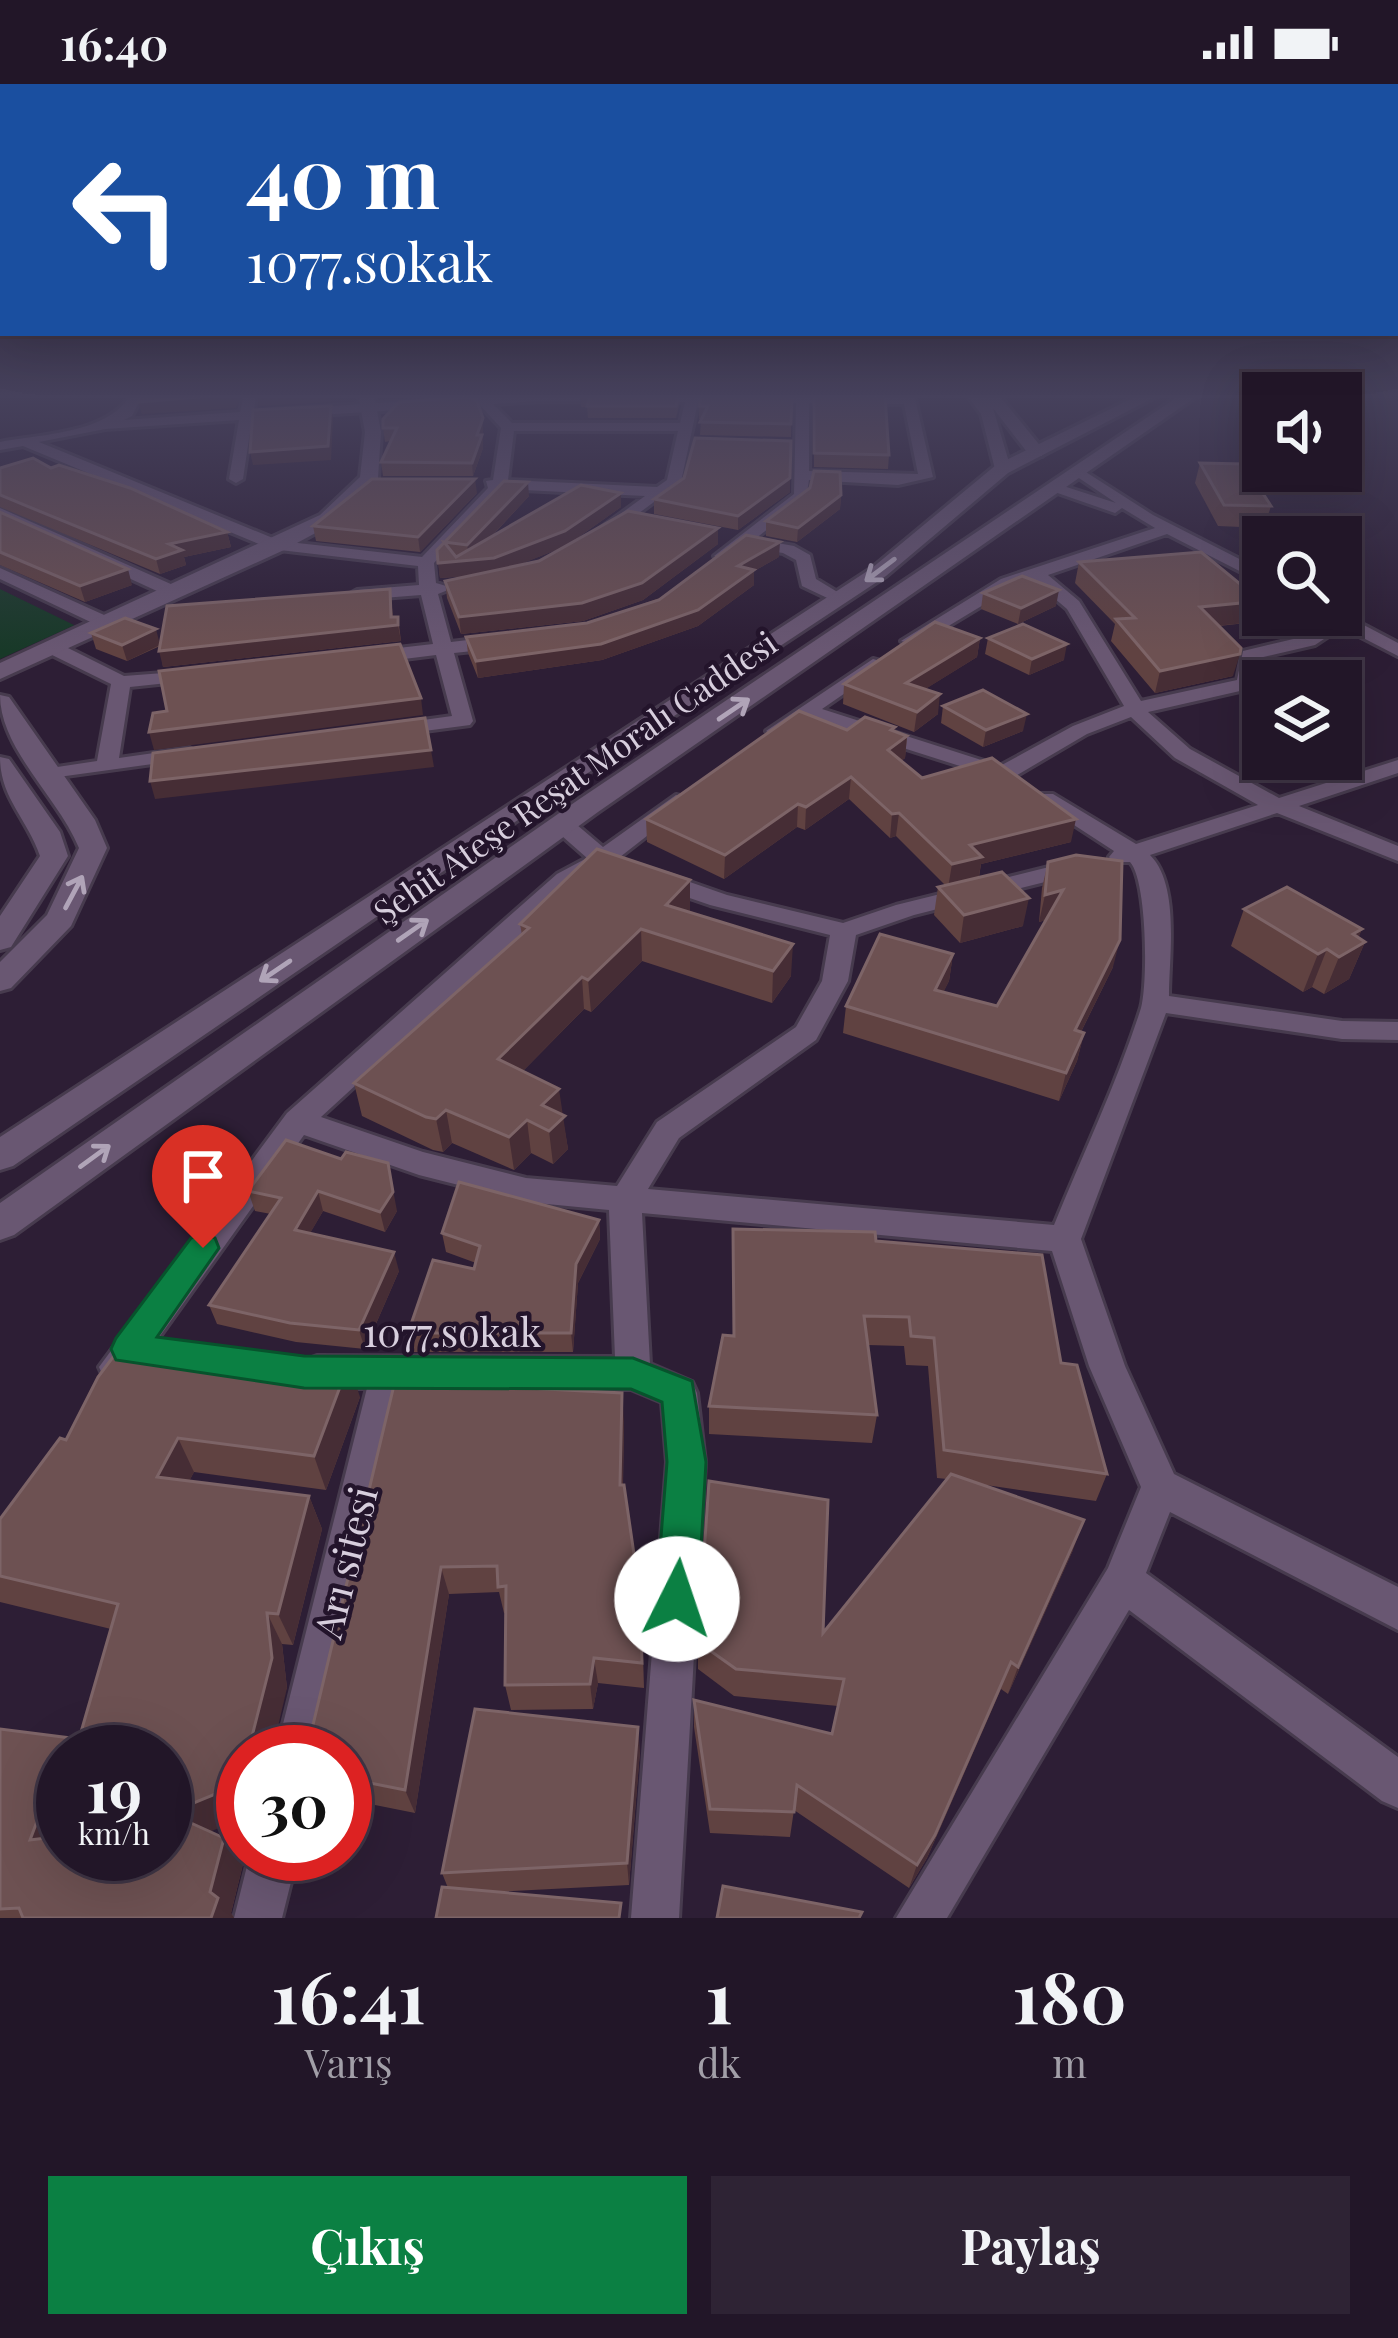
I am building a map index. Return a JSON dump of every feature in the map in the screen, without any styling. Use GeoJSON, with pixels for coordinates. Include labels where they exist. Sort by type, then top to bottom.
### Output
{"type":"FeatureCollection","features":[{"type":"Feature","properties":{"kind":"main road"},"geometry":{"type":"LineString","coordinates":[[0,672],[143,607],[178,601],[327,519],[368,480]]}},
{"type":"Feature","properties":{"kind":"main road"},"geometry":{"type":"LineString","coordinates":[[0,1156],[544,790],[840,599],[989,480]]}},
{"type":"Feature","properties":{"kind":"main road"},"geometry":{"type":"LineString","coordinates":[[1036,480],[1057,486]]}},
{"type":"Feature","properties":{"kind":"main road"},"geometry":{"type":"LineString","coordinates":[[1053,480],[1057,486]]}},
{"type":"Feature","properties":{"kind":"main road","name":"Şehit Ateşe Reşat Moralı Caddesi"},"geometry":{"type":"LineString","coordinates":[[0,1224],[562,824],[1066,480]]}},
{"type":"Feature","properties":{"kind":"main road"},"geometry":{"type":"LineString","coordinates":[[0,702],[52,774],[93,848],[60,919],[0,981]]}},
{"type":"Feature","properties":{"kind":"main road"},"geometry":{"type":"LineString","coordinates":[[0,940],[54,856],[46,832],[5,782],[52,774]]}},
{"type":"Feature","properties":{"kind":"street"},"geometry":{"type":"LineString","coordinates":[[117,480],[277,546],[426,562]]}},
{"type":"Feature","properties":{"kind":"street"},"geometry":{"type":"LineString","coordinates":[[368,733],[464,721],[428,589],[426,562],[501,480]]}},
{"type":"Feature","properties":{"kind":"street"},"geometry":{"type":"LineString","coordinates":[[591,541],[675,480]]}},
{"type":"Feature","properties":{"kind":"street"},"geometry":{"type":"LineString","coordinates":[[708,566],[801,496],[802,480]]}},
{"type":"Feature","properties":{"kind":"street"},"geometry":{"type":"LineString","coordinates":[[875,480],[906,480]]}},
{"type":"Feature","properties":{"kind":"street"},"geometry":{"type":"LineString","coordinates":[[364,484],[386,484]]}},
{"type":"Feature","properties":{"kind":"street"},"geometry":{"type":"LineString","coordinates":[[478,484],[660,492]]}},
{"type":"Feature","properties":{"kind":"street"},"geometry":{"type":"LineString","coordinates":[[1057,486],[1157,523],[1242,567]]}},
{"type":"Feature","properties":{"kind":"street"},"geometry":{"type":"LineString","coordinates":[[1057,486],[1157,523]]}},
{"type":"Feature","properties":{"kind":"street"},"geometry":{"type":"LineString","coordinates":[[0,513],[178,601]]}},
{"type":"Feature","properties":{"kind":"street"},"geometry":{"type":"LineString","coordinates":[[626,517],[649,522]]}},
{"type":"Feature","properties":{"kind":"street"},"geometry":{"type":"LineString","coordinates":[[748,750],[964,605],[1157,523]]}},
{"type":"Feature","properties":{"kind":"street"},"geometry":{"type":"LineString","coordinates":[[719,536],[788,549],[804,558],[808,582],[840,599]]}},
{"type":"Feature","properties":{"kind":"street"},"geometry":{"type":"LineString","coordinates":[[1034,572],[1064,596],[1085,623],[1133,709],[1189,757],[1284,807],[1398,854]]}},
{"type":"Feature","properties":{"kind":"street"},"geometry":{"type":"LineString","coordinates":[[0,573],[107,623]]}},
{"type":"Feature","properties":{"kind":"street"},"geometry":{"type":"LineString","coordinates":[[336,597],[452,587]]}},
{"type":"Feature","properties":{"kind":"street"},"geometry":{"type":"LineString","coordinates":[[1362,631],[1398,650]]}},
{"type":"Feature","properties":{"kind":"street"},"geometry":{"type":"LineString","coordinates":[[1004,772],[1080,730],[1133,709],[1246,684],[1250,656],[1314,636]]}},
{"type":"Feature","properties":{"kind":"street"},"geometry":{"type":"LineString","coordinates":[[352,659],[526,639]]}},
{"type":"Feature","properties":{"kind":"street"},"geometry":{"type":"LineString","coordinates":[[53,648],[121,682],[213,673]]}},
{"type":"Feature","properties":{"kind":"street"},"geometry":{"type":"LineString","coordinates":[[107,764],[121,682]]}},
{"type":"Feature","properties":{"kind":"street"},"geometry":{"type":"LineString","coordinates":[[806,710],[1004,772],[1135,854],[1148,868],[1155,899],[1156,1003],[1065,1239],[1107,1366],[1160,1487],[1398,1610]]}},
{"type":"Feature","properties":{"kind":"street"},"geometry":{"type":"LineString","coordinates":[[52,774],[202,753]]}},
{"type":"Feature","properties":{"kind":"street"},"geometry":{"type":"LineString","coordinates":[[562,824],[603,859],[719,900],[844,931],[905,910],[1135,854],[1398,766]]}},
{"type":"Feature","properties":{"kind":"street"},"geometry":{"type":"LineString","coordinates":[[103,1388],[298,1121],[566,879],[603,859],[691,791]]}},
{"type":"Feature","properties":{"kind":"street"},"geometry":{"type":"LineString","coordinates":[[655,1918],[686,1462],[680,1393],[633,1373],[625,1200],[668,1130],[806,1033],[835,981],[844,931]]}},
{"type":"Feature","properties":{"kind":"street"},"geometry":{"type":"LineString","coordinates":[[1156,1003],[1342,1030],[1398,1031]]}},
{"type":"Feature","properties":{"kind":"street"},"geometry":{"type":"LineString","coordinates":[[298,1121],[419,1163],[526,1190],[1065,1239]]}},
{"type":"Feature","properties":{"kind":"street"},"geometry":{"type":"LineString","coordinates":[[129,1349],[172,1355]]}},
{"type":"Feature","properties":{"kind":"street","name":"1077.sokak"},"geometry":{"type":"LineString","coordinates":[[283,1370],[633,1373]]}},
{"type":"Feature","properties":{"kind":"street","name":"Arı sitesi"},"geometry":{"type":"LineString","coordinates":[[304,1725],[389,1372]]}},
{"type":"Feature","properties":{"kind":"street"},"geometry":{"type":"LineString","coordinates":[[920,1918],[1123,1581],[1160,1487]]}},
{"type":"Feature","properties":{"kind":"street"},"geometry":{"type":"LineString","coordinates":[[1123,1581],[1398,1785]]}},
{"type":"Feature","properties":{"kind":"street"},"geometry":{"type":"LineString","coordinates":[[258,1918],[267,1881]]}},
{"type":"Feature","properties":{"kind":"green space"},"geometry":{"type":"Polygon","coordinates":[[[0,589],[74,625],[75,625],[0,659],[0,589]]]}},
{"type":"Feature","properties":{"kind":"building"},"geometry":{"type":"Polygon","coordinates":[[[0,480],[104,480],[227,532],[169,544],[182,550],[156,559],[0,495],[0,480]]]}},
{"type":"Feature","properties":{"kind":"building"},"geometry":{"type":"Polygon","coordinates":[[[371,480],[474,480],[418,537],[313,526],[371,480]]]}},
{"type":"Feature","properties":{"kind":"building"},"geometry":{"type":"Polygon","coordinates":[[[682,480],[788,480],[738,516],[654,499],[682,480]]]}},
{"type":"Feature","properties":{"kind":"building"},"geometry":{"type":"Polygon","coordinates":[[[812,480],[840,480],[841,495],[798,528],[766,521],[810,488],[812,480]]]}},
{"type":"Feature","properties":{"kind":"building"},"geometry":{"type":"Polygon","coordinates":[[[1209,480],[1242,480],[1242,492],[1262,492],[1271,506],[1224,505],[1209,480]]]}},
{"type":"Feature","properties":{"kind":"building"},"geometry":{"type":"Polygon","coordinates":[[[504,481],[528,482],[467,545],[445,542],[504,481]]]}},
{"type":"Feature","properties":{"kind":"building"},"geometry":{"type":"Polygon","coordinates":[[[581,485],[621,493],[565,531],[494,558],[438,563],[437,550],[444,542],[456,557],[581,485]]]}},
{"type":"Feature","properties":{"kind":"building"},"geometry":{"type":"Polygon","coordinates":[[[628,511],[718,528],[642,583],[582,603],[459,617],[445,581],[539,561],[628,511]]]}},
{"type":"Feature","properties":{"kind":"building"},"geometry":{"type":"Polygon","coordinates":[[[0,512],[128,569],[80,586],[0,552],[0,512]]]}},
{"type":"Feature","properties":{"kind":"building"},"geometry":{"type":"Polygon","coordinates":[[[746,535],[780,542],[738,566],[754,570],[698,610],[601,644],[476,661],[466,637],[587,623],[659,600],[746,535]]]}},
{"type":"Feature","properties":{"kind":"building"},"geometry":{"type":"Polygon","coordinates":[[[1201,552],[1242,585],[1242,603],[1200,607],[1241,648],[1240,654],[1160,671],[1116,619],[1135,618],[1079,562],[1201,552]]]}},
{"type":"Feature","properties":{"kind":"building"},"geometry":{"type":"Polygon","coordinates":[[[1022,576],[1059,590],[1021,608],[983,593],[1022,576]]]}},
{"type":"Feature","properties":{"kind":"building"},"geometry":{"type":"Polygon","coordinates":[[[390,589],[391,617],[398,617],[398,625],[159,651],[167,606],[390,589]]]}},
{"type":"Feature","properties":{"kind":"building"},"geometry":{"type":"Polygon","coordinates":[[[125,618],[156,629],[122,645],[91,633],[125,618]]]}},
{"type":"Feature","properties":{"kind":"building"},"geometry":{"type":"Polygon","coordinates":[[[935,622],[980,638],[906,683],[940,694],[917,712],[844,684],[935,622]]]}},
{"type":"Feature","properties":{"kind":"building"},"geometry":{"type":"Polygon","coordinates":[[[1023,624],[1067,644],[1032,659],[988,638],[1023,624]]]}},
{"type":"Feature","properties":{"kind":"building"},"geometry":{"type":"Polygon","coordinates":[[[400,644],[421,698],[149,732],[153,713],[167,711],[159,671],[400,644]]]}},
{"type":"Feature","properties":{"kind":"building"},"geometry":{"type":"Polygon","coordinates":[[[983,690],[1027,714],[986,730],[943,706],[983,690]]]}},
{"type":"Feature","properties":{"kind":"building"},"geometry":{"type":"Polygon","coordinates":[[[799,711],[847,730],[865,717],[895,727],[891,730],[907,736],[888,750],[922,778],[992,758],[1076,819],[970,845],[982,857],[952,864],[899,813],[892,814],[851,777],[806,807],[798,804],[725,855],[646,819],[799,711]]]}},
{"type":"Feature","properties":{"kind":"building"},"geometry":{"type":"Polygon","coordinates":[[[425,718],[431,750],[150,781],[153,753],[425,718]]]}},
{"type":"Feature","properties":{"kind":"building"},"geometry":{"type":"Polygon","coordinates":[[[597,849],[690,880],[666,905],[793,944],[773,971],[641,929],[588,980],[582,977],[498,1059],[559,1089],[542,1105],[565,1116],[549,1131],[527,1120],[509,1137],[446,1110],[436,1119],[426,1117],[354,1083],[529,928],[520,924],[597,849]]]}},
{"type":"Feature","properties":{"kind":"building"},"geometry":{"type":"Polygon","coordinates":[[[1076,855],[1122,861],[1120,940],[1075,1030],[1084,1033],[1066,1073],[846,1006],[880,934],[953,954],[935,990],[997,1006],[1063,890],[1045,895],[1048,862],[1076,855]]]}},
{"type":"Feature","properties":{"kind":"building"},"geometry":{"type":"Polygon","coordinates":[[[1002,872],[1029,898],[964,915],[938,887],[1002,872]]]}},
{"type":"Feature","properties":{"kind":"building"},"geometry":{"type":"Polygon","coordinates":[[[1287,887],[1362,929],[1353,934],[1365,942],[1339,957],[1327,949],[1318,954],[1244,909],[1287,887]]]}},
{"type":"Feature","properties":{"kind":"building"},"geometry":{"type":"Polygon","coordinates":[[[286,1140],[341,1159],[346,1152],[388,1163],[393,1192],[380,1212],[318,1191],[295,1230],[394,1252],[359,1330],[290,1323],[209,1305],[281,1198],[248,1191],[286,1140]]]}},
{"type":"Feature","properties":{"kind":"building"},"geometry":{"type":"Polygon","coordinates":[[[459,1182],[599,1220],[576,1264],[571,1333],[408,1333],[433,1260],[474,1269],[480,1246],[442,1233],[459,1182]]]}},
{"type":"Feature","properties":{"kind":"building"},"geometry":{"type":"Polygon","coordinates":[[[733,1229],[875,1232],[876,1241],[1042,1255],[1061,1363],[1077,1365],[1107,1474],[944,1450],[934,1338],[911,1336],[909,1317],[864,1316],[877,1415],[709,1406],[723,1335],[734,1336],[733,1229]]]}},
{"type":"Feature","properties":{"kind":"building"},"geometry":{"type":"Polygon","coordinates":[[[128,1337],[349,1363],[314,1456],[178,1438],[157,1477],[309,1496],[278,1614],[267,1613],[272,1658],[255,1725],[216,1725],[216,1794],[192,1804],[192,1725],[83,1725],[118,1604],[0,1576],[0,1519],[60,1438],[66,1440],[98,1377],[128,1337]]]}},
{"type":"Feature","properties":{"kind":"building"},"geometry":{"type":"Polygon","coordinates":[[[395,1381],[622,1393],[620,1485],[624,1485],[640,1596],[642,1663],[594,1658],[590,1684],[505,1685],[506,1586],[498,1587],[497,1566],[441,1567],[405,1790],[372,1783],[372,1725],[313,1725],[395,1381]]]}},
{"type":"Feature","properties":{"kind":"building"},"geometry":{"type":"Polygon","coordinates":[[[951,1474],[1084,1520],[1018,1667],[1011,1662],[935,1835],[917,1865],[797,1785],[794,1812],[710,1809],[694,1700],[832,1734],[844,1679],[736,1669],[698,1642],[709,1481],[828,1500],[823,1633],[951,1474]]]}},
{"type":"Feature","properties":{"kind":"building"},"geometry":{"type":"Polygon","coordinates":[[[475,1709],[638,1727],[627,1863],[442,1873],[475,1709]]]}},
{"type":"Feature","properties":{"kind":"building"},"geometry":{"type":"Polygon","coordinates":[[[0,1729],[36,1734],[36,1824],[30,1840],[36,1839],[36,1881],[192,1881],[192,1823],[216,1834],[210,1892],[218,1898],[211,1918],[23,1918],[19,1908],[0,1909],[0,1729]]]}},
{"type":"Feature","properties":{"kind":"building"},"geometry":{"type":"Polygon","coordinates":[[[723,1886],[862,1912],[859,1918],[717,1918],[723,1886]]]}},
{"type":"Feature","properties":{"kind":"building"},"geometry":{"type":"Polygon","coordinates":[[[442,1887],[621,1903],[619,1918],[436,1918],[442,1887]]]}},
{"type":"Feature","properties":{"kind":"route"},"geometry":{"type":"LineString","coordinates":[[203,1248],[129,1349],[304,1372],[633,1373],[680,1393],[686,1462],[677,1599]]}}]}
